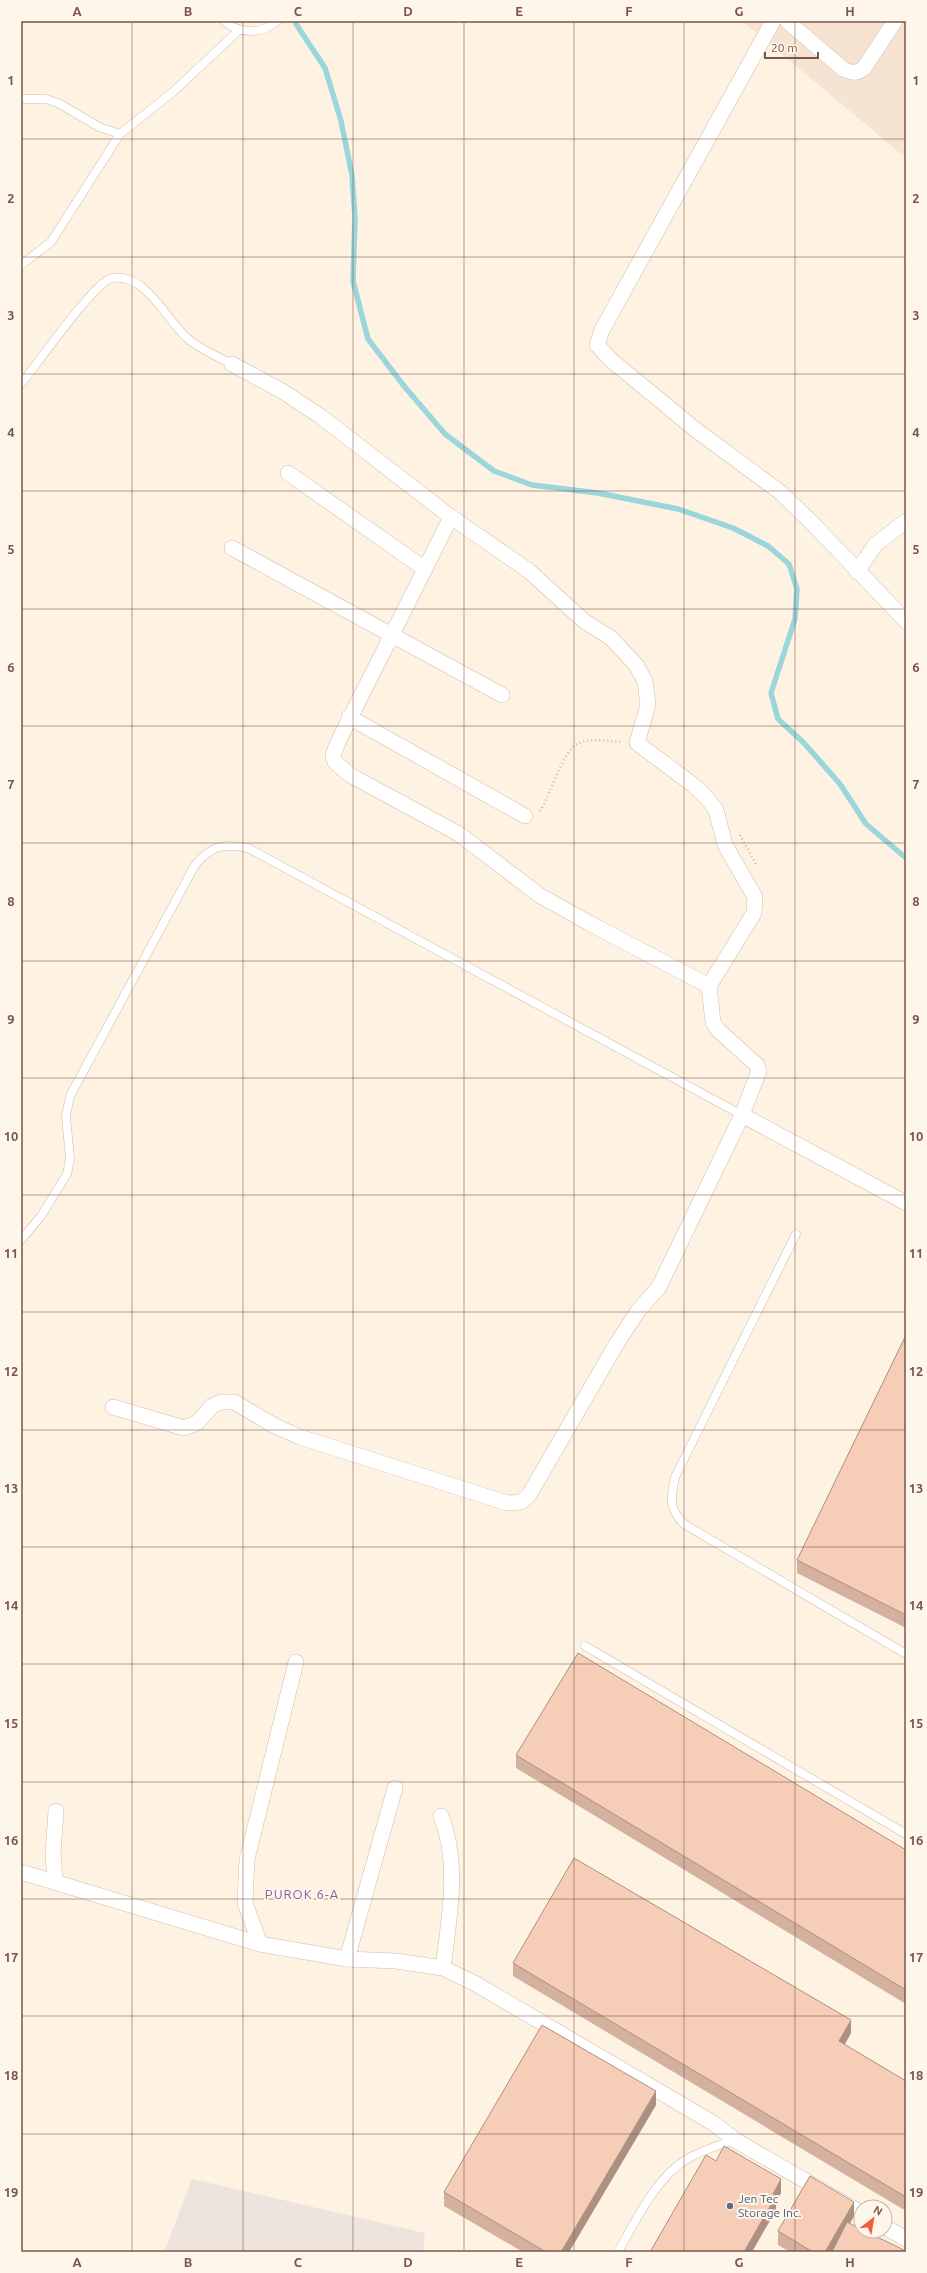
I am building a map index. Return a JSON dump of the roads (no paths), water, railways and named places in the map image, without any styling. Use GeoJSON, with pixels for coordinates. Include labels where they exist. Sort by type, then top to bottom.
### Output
{"type":"FeatureCollection","features":[{"type":"Feature","properties":{"kind":"street"},"geometry":{"type":"LineString","coordinates":[[772,21],[602,330],[598,345],[611,360],[696,430],[780,492],[812,523],[857,572],[906,621]]}},
{"type":"Feature","properties":{"kind":"street"},"geometry":{"type":"LineString","coordinates":[[787,21],[843,69],[851,73],[858,72],[864,68],[894,21]]}},
{"type":"Feature","properties":{"kind":"street"},"geometry":{"type":"LineString","coordinates":[[113,1408],[184,1428],[197,1423],[212,1406],[221,1402],[234,1402],[275,1426],[300,1437],[507,1503],[521,1502],[529,1495],[617,1343],[638,1311],[659,1287],[742,1115],[759,1071],[757,1065],[718,1030],[713,1022],[709,986],[754,913],[755,896],[725,845],[716,810],[707,798],[692,784],[637,743],[648,705],[645,681],[636,665],[611,638],[584,622],[529,571],[451,517],[320,416],[282,391],[232,364]]}},
{"type":"Feature","properties":{"kind":"street"},"geometry":{"type":"LineString","coordinates":[[288,473],[425,569]]}},
{"type":"Feature","properties":{"kind":"street"},"geometry":{"type":"LineString","coordinates":[[451,517],[349,717],[333,755],[335,762],[340,768],[460,834],[539,894],[588,923],[709,986]]}},
{"type":"Feature","properties":{"kind":"street"},"geometry":{"type":"LineString","coordinates":[[857,572],[875,545],[906,521]]}},
{"type":"Feature","properties":{"kind":"street"},"geometry":{"type":"LineString","coordinates":[[232,548],[502,695]]}},
{"type":"Feature","properties":{"kind":"street"},"geometry":{"type":"LineString","coordinates":[[349,717],[525,816]]}},
{"type":"Feature","properties":{"kind":"street"},"geometry":{"type":"LineString","coordinates":[[742,1115],[906,1203]]}},
{"type":"Feature","properties":{"kind":"street"},"geometry":{"type":"LineString","coordinates":[[260,1944],[245,1903],[247,1859],[296,1662]]}},
{"type":"Feature","properties":{"kind":"street"},"geometry":{"type":"LineString","coordinates":[[347,1959],[395,1788]]}},
{"type":"Feature","properties":{"kind":"street"},"geometry":{"type":"LineString","coordinates":[[55,1881],[53,1854],[56,1810]]}},
{"type":"Feature","properties":{"kind":"street"},"geometry":{"type":"LineString","coordinates":[[441,1816],[447,1832],[452,1866],[443,1968]]}},
{"type":"Feature","properties":{"kind":"street"},"geometry":{"type":"LineString","coordinates":[[21,1872],[260,1944],[347,1959],[396,1961],[443,1968],[476,1984],[699,2115],[734,2140],[853,2208]]}},
{"type":"Feature","properties":{"kind":"street"},"geometry":{"type":"LineString","coordinates":[[893,2232],[906,2239]]}},
{"type":"Feature","properties":{"kind":"lane"},"geometry":{"type":"LineString","coordinates":[[224,21],[239,30],[254,32],[270,27],[277,21]]}},
{"type":"Feature","properties":{"kind":"lane"},"geometry":{"type":"LineString","coordinates":[[21,265],[51,242],[120,134],[173,92],[239,30]]}},
{"type":"Feature","properties":{"kind":"lane"},"geometry":{"type":"LineString","coordinates":[[21,99],[46,99],[60,104],[99,127],[120,134]]}},
{"type":"Feature","properties":{"kind":"lane"},"geometry":{"type":"LineString","coordinates":[[21,384],[87,300],[102,283],[111,278],[132,280],[142,287],[186,337],[199,347],[232,364]]}},
{"type":"Feature","properties":{"kind":"lane"},"geometry":{"type":"LineString","coordinates":[[21,1240],[41,1216],[67,1174],[70,1159],[66,1116],[70,1096],[195,865],[203,855],[216,847],[230,844],[248,848],[742,1115]]}},
{"type":"Feature","properties":{"kind":"lane"},"geometry":{"type":"LineString","coordinates":[[796,1234],[675,1477],[671,1499],[674,1515],[684,1524],[906,1654]]}},
{"type":"Feature","properties":{"kind":"lane"},"geometry":{"type":"LineString","coordinates":[[585,1646],[906,1834]]}},
{"type":"Feature","properties":{"kind":"lane"},"geometry":{"type":"LineString","coordinates":[[618,2252],[640,2214],[670,2171],[688,2158],[734,2140]]}},
{"type":"Feature","properties":{"kind":"waterway"},"geometry":{"type":"LineString","coordinates":[[296,24],[325,68],[341,121],[352,175],[355,217],[353,281],[368,339],[404,386],[445,434],[494,471],[532,485],[598,493],[678,509],[733,528],[768,546],[789,564],[797,589],[795,619],[771,693],[778,719],[804,743],[840,784],[866,824],[906,858]]}},
{"type":"Feature","properties":{"kind":"place","name":"Jen Tec Storage Inc."},"geometry":{"type":"Point","coordinates":[730,2206]}},
{"type":"Feature","properties":{"kind":"district","name":"PUROK 6-A"},"geometry":{"type":"Point","coordinates":[302,1894]}}]}
